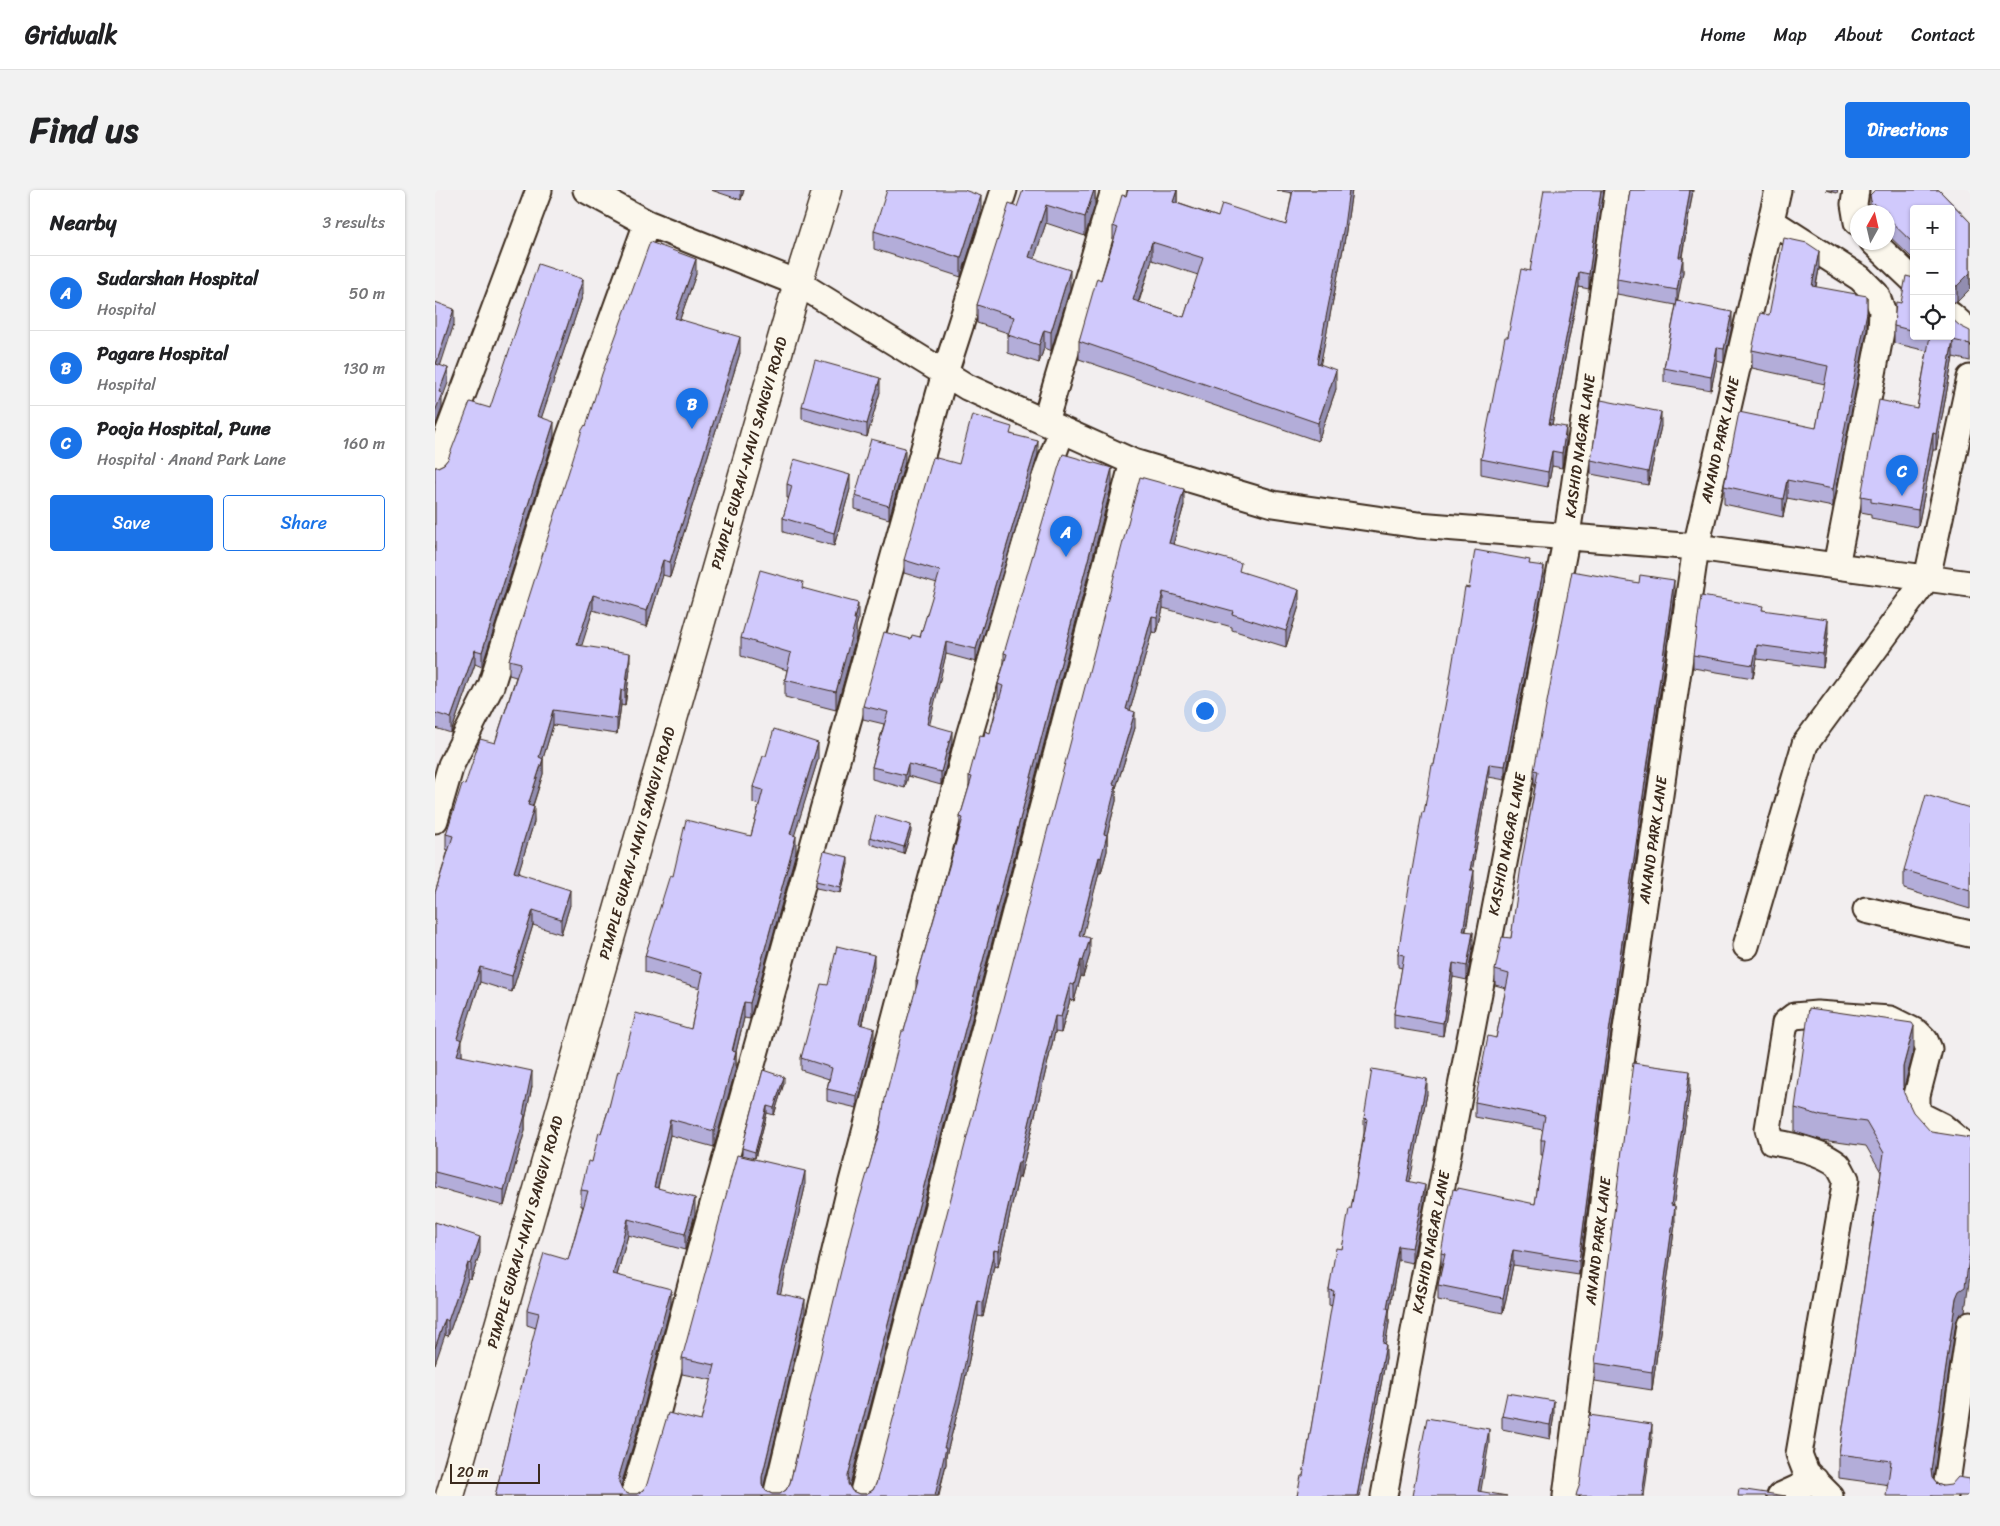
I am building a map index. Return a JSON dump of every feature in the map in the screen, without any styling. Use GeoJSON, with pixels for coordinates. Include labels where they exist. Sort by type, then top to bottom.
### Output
{"type":"FeatureCollection","features":[{"type":"Feature","properties":{"kind":"street"},"geometry":{"type":"LineString","coordinates":[[435,468],[539,190]]}},
{"type":"Feature","properties":{"kind":"street"},"geometry":{"type":"LineString","coordinates":[[586,190],[647,223],[798,283],[967,387],[1133,462],[1273,504],[1419,524],[1695,547],[1970,584]]}},
{"type":"Feature","properties":{"kind":"street","name":"PIMPLE GURAV-NAVI SANGVI ROAD"},"geometry":{"type":"LineString","coordinates":[[449,1496],[798,283],[827,190]]}},
{"type":"Feature","properties":{"kind":"street"},"geometry":{"type":"LineString","coordinates":[[633,1496],[945,373],[1004,190]]}},
{"type":"Feature","properties":{"kind":"street"},"geometry":{"type":"LineString","coordinates":[[776,1496],[848,1197],[969,736],[1044,480],[1054,426],[1115,190]]}},
{"type":"Feature","properties":{"kind":"street","name":"KASHID NAGAR LANE"},"geometry":{"type":"LineString","coordinates":[[1384,1496],[1567,535],[1618,190]]}},
{"type":"Feature","properties":{"kind":"street","name":"ANAND PARK LANE"},"geometry":{"type":"LineString","coordinates":[[1567,1496],[1617,1091],[1695,547],[1778,190]]}},
{"type":"Feature","properties":{"kind":"street"},"geometry":{"type":"LineString","coordinates":[[1854,205],[1856,190]]}},
{"type":"Feature","properties":{"kind":"street"},"geometry":{"type":"LineString","coordinates":[[1771,221],[1860,278],[1876,294],[1882,310],[1881,332],[1836,566]]}},
{"type":"Feature","properties":{"kind":"street"},"geometry":{"type":"LineString","coordinates":[[435,820],[443,763],[491,686],[569,438],[647,223]]}},
{"type":"Feature","properties":{"kind":"street"},"geometry":{"type":"LineString","coordinates":[[1882,250],[1910,276]]}},
{"type":"Feature","properties":{"kind":"street"},"geometry":{"type":"LineString","coordinates":[[1955,318],[1970,332]]}},
{"type":"Feature","properties":{"kind":"street"},"geometry":{"type":"LineString","coordinates":[[1746,946],[1805,744],[1927,578],[1970,378]]}},
{"type":"Feature","properties":{"kind":"street"},"geometry":{"type":"LineString","coordinates":[[862,1496],[1133,462]]}},
{"type":"Feature","properties":{"kind":"street"},"geometry":{"type":"LineString","coordinates":[[1867,910],[1970,934]]}},
{"type":"Feature","properties":{"kind":"street"},"geometry":{"type":"LineString","coordinates":[[1822,1488],[1806,1472],[1799,1454],[1845,1179],[1839,1166],[1829,1159],[1792,1145],[1772,1142],[1768,1128],[1785,1022],[1794,1016],[1817,1014],[1890,1019],[1918,1033],[1925,1040],[1929,1049],[1917,1095],[1917,1110],[1922,1116],[1942,1126],[1966,1146],[1970,1146]]}},
{"type":"Feature","properties":{"kind":"street"},"geometry":{"type":"LineString","coordinates":[[1945,1496],[1970,1324]]}},
{"type":"Feature","properties":{"kind":"street"},"geometry":{"type":"LineString","coordinates":[[1780,1496],[1822,1488]]}},
{"type":"Feature","properties":{"kind":"building"},"geometry":{"type":"Polygon","coordinates":[[[887,190],[964,190],[981,196],[961,258],[874,231],[887,190]]]}},
{"type":"Feature","properties":{"kind":"building"},"geometry":{"type":"Polygon","coordinates":[[[1023,190],[1094,190],[1085,217],[1046,205],[1029,257],[1070,270],[1051,332],[1044,330],[1039,345],[1008,335],[1014,317],[977,305],[1009,204],[1017,207],[1023,190]]]}},
{"type":"Feature","properties":{"kind":"building"},"geometry":{"type":"Polygon","coordinates":[[[1128,190],[1177,190],[1173,202],[1218,217],[1222,204],[1286,225],[1293,190],[1349,190],[1344,226],[1317,363],[1336,370],[1318,423],[1079,341],[1097,278],[1101,280],[1118,228],[1113,226],[1122,195],[1126,196],[1128,190]],[[1152,242],[1133,300],[1184,317],[1203,258],[1152,242]]]}},
{"type":"Feature","properties":{"kind":"building"},"geometry":{"type":"Polygon","coordinates":[[[1544,190],[1601,190],[1589,274],[1579,272],[1549,424],[1566,427],[1562,453],[1552,451],[1548,472],[1481,459],[1505,337],[1508,337],[1521,269],[1530,271],[1544,190]]]}},
{"type":"Feature","properties":{"kind":"building"},"geometry":{"type":"Polygon","coordinates":[[[1630,190],[1690,190],[1679,257],[1683,257],[1677,290],[1617,279],[1630,190]]]}},
{"type":"Feature","properties":{"kind":"building"},"geometry":{"type":"Polygon","coordinates":[[[1875,190],[1939,190],[1954,205],[1910,205],[1910,240],[1895,226],[1895,205],[1875,205],[1871,201],[1870,195],[1875,190]]]}},
{"type":"Feature","properties":{"kind":"building"},"geometry":{"type":"Polygon","coordinates":[[[1955,207],[1970,222],[1970,273],[1957,286],[1955,286],[1955,207]]]}},
{"type":"Feature","properties":{"kind":"building"},"geometry":{"type":"Polygon","coordinates":[[[1784,238],[1807,243],[1819,251],[1812,286],[1867,296],[1867,312],[1833,489],[1787,480],[1783,499],[1724,486],[1739,412],[1816,428],[1828,366],[1752,350],[1760,313],[1769,315],[1784,238]]]}},
{"type":"Feature","properties":{"kind":"building"},"geometry":{"type":"Polygon","coordinates":[[[650,242],[696,259],[675,318],[740,337],[670,562],[663,560],[647,611],[593,595],[577,645],[630,653],[625,690],[621,690],[617,719],[553,710],[539,757],[543,759],[528,805],[534,807],[514,872],[570,890],[561,919],[533,910],[512,976],[480,967],[457,1038],[462,1040],[457,1055],[532,1071],[523,1114],[525,1115],[504,1190],[435,1172],[435,893],[453,836],[446,834],[462,784],[465,785],[480,739],[495,743],[521,663],[509,660],[582,430],[586,426],[602,374],[650,242]]]}},
{"type":"Feature","properties":{"kind":"building"},"geometry":{"type":"Polygon","coordinates":[[[538,264],[583,279],[537,416],[554,422],[482,652],[475,650],[451,718],[435,713],[435,467],[444,464],[448,459],[470,402],[490,408],[538,264]]]}},
{"type":"Feature","properties":{"kind":"building"},"geometry":{"type":"Polygon","coordinates":[[[1906,276],[1910,277],[1910,330],[1894,326],[1896,302],[1901,303],[1906,276]]]}},
{"type":"Feature","properties":{"kind":"building"},"geometry":{"type":"Polygon","coordinates":[[[1677,301],[1732,312],[1724,349],[1717,348],[1711,377],[1664,368],[1677,301]]]}},
{"type":"Feature","properties":{"kind":"building"},"geometry":{"type":"Polygon","coordinates":[[[435,302],[454,309],[436,364],[448,368],[439,392],[442,393],[435,412],[435,302]]]}},
{"type":"Feature","properties":{"kind":"building"},"geometry":{"type":"Polygon","coordinates":[[[1955,322],[1970,331],[1970,344],[1953,340],[1955,340],[1955,322]]]}},
{"type":"Feature","properties":{"kind":"building"},"geometry":{"type":"Polygon","coordinates":[[[1929,340],[1953,340],[1936,434],[1933,433],[1918,510],[1871,502],[1871,498],[1861,496],[1879,400],[1917,408],[1929,340]]]}},
{"type":"Feature","properties":{"kind":"building"},"geometry":{"type":"Polygon","coordinates":[[[815,360],[880,378],[867,424],[802,406],[815,360]]]}},
{"type":"Feature","properties":{"kind":"building"},"geometry":{"type":"Polygon","coordinates":[[[1601,400],[1661,412],[1648,472],[1591,460],[1601,400]]]}},
{"type":"Feature","properties":{"kind":"building"},"geometry":{"type":"Polygon","coordinates":[[[972,415],[1012,427],[1010,434],[1038,441],[976,649],[946,642],[927,724],[952,731],[941,772],[908,764],[905,775],[872,767],[888,712],[863,706],[884,632],[911,639],[912,635],[920,637],[940,571],[904,560],[933,457],[959,464],[972,415]]]}},
{"type":"Feature","properties":{"kind":"building"},"geometry":{"type":"Polygon","coordinates":[[[871,439],[905,448],[889,506],[855,496],[871,439]]]}},
{"type":"Feature","properties":{"kind":"building"},"geometry":{"type":"Polygon","coordinates":[[[1063,454],[1112,468],[848,1476],[848,1484],[852,1491],[866,1494],[873,1490],[876,1484],[1140,477],[1184,489],[1169,543],[1241,563],[1239,571],[1299,590],[1286,631],[1232,614],[1233,611],[1163,592],[1157,617],[1152,616],[1126,709],[1135,712],[1113,784],[1116,785],[1104,834],[1107,835],[1101,858],[1099,857],[1079,935],[1090,938],[1074,985],[1070,984],[1061,1017],[1055,1016],[1020,1162],[1018,1162],[998,1251],[994,1250],[983,1302],[978,1301],[960,1387],[944,1448],[946,1448],[935,1496],[495,1496],[539,1313],[527,1310],[544,1253],[568,1260],[588,1191],[581,1190],[588,1161],[592,1162],[599,1132],[601,1133],[608,1111],[636,1013],[691,1029],[703,973],[645,956],[670,875],[673,876],[686,820],[751,836],[763,790],[753,787],[763,756],[766,756],[774,729],[818,743],[790,834],[796,836],[750,1003],[744,1002],[732,1051],[736,1052],[714,1131],[670,1119],[654,1187],[695,1198],[685,1234],[628,1219],[613,1274],[671,1289],[619,1476],[622,1490],[628,1494],[637,1494],[647,1484],[668,1413],[701,1421],[715,1365],[682,1358],[737,1155],[805,1171],[777,1293],[805,1299],[762,1477],[762,1485],[766,1491],[772,1494],[780,1494],[786,1490],[790,1483],[852,1225],[880,1129],[885,1099],[902,1031],[904,1031],[918,981],[916,981],[963,818],[960,817],[972,777],[969,776],[980,735],[984,736],[985,731],[990,733],[1003,686],[998,684],[1007,654],[1004,653],[1063,454]]]}},
{"type":"Feature","properties":{"kind":"building"},"geometry":{"type":"Polygon","coordinates":[[[794,459],[850,475],[834,533],[783,518],[792,486],[787,484],[794,459]]]}},
{"type":"Feature","properties":{"kind":"building"},"geometry":{"type":"Polygon","coordinates":[[[1475,550],[1530,560],[1529,564],[1544,566],[1505,766],[1489,764],[1470,870],[1474,870],[1463,931],[1473,932],[1467,966],[1453,963],[1443,1023],[1394,1014],[1404,955],[1398,954],[1422,812],[1424,813],[1432,765],[1434,765],[1465,587],[1469,588],[1475,550]]]}},
{"type":"Feature","properties":{"kind":"building"},"geometry":{"type":"Polygon","coordinates":[[[760,570],[803,582],[802,588],[858,603],[854,619],[856,619],[836,692],[785,680],[791,653],[741,638],[760,570]]]}},
{"type":"Feature","properties":{"kind":"building"},"geometry":{"type":"Polygon","coordinates":[[[1572,571],[1639,583],[1640,575],[1674,580],[1603,1074],[1579,1261],[1513,1250],[1503,1298],[1438,1285],[1445,1254],[1441,1253],[1453,1189],[1458,1190],[1458,1188],[1535,1204],[1545,1140],[1541,1140],[1545,1116],[1475,1102],[1488,1036],[1496,1038],[1509,974],[1495,970],[1502,937],[1511,938],[1521,866],[1538,771],[1534,770],[1572,571]]]}},
{"type":"Feature","properties":{"kind":"building"},"geometry":{"type":"Polygon","coordinates":[[[1701,596],[1763,606],[1762,610],[1828,619],[1823,654],[1757,645],[1753,665],[1693,655],[1701,596]]]}},
{"type":"Feature","properties":{"kind":"building"},"geometry":{"type":"Polygon","coordinates":[[[1926,795],[1970,808],[1970,890],[1904,870],[1926,795]]]}},
{"type":"Feature","properties":{"kind":"building"},"geometry":{"type":"Polygon","coordinates":[[[876,815],[911,825],[904,847],[870,837],[876,815]]]}},
{"type":"Feature","properties":{"kind":"building"},"geometry":{"type":"Polygon","coordinates":[[[824,851],[848,857],[841,887],[816,881],[824,851]]]}},
{"type":"Feature","properties":{"kind":"building"},"geometry":{"type":"Polygon","coordinates":[[[837,946],[874,955],[859,1024],[874,1028],[857,1096],[827,1089],[832,1068],[801,1058],[821,984],[828,985],[837,946]]]}},
{"type":"Feature","properties":{"kind":"building"},"geometry":{"type":"Polygon","coordinates":[[[1809,1008],[1912,1023],[1914,1026],[1903,1067],[1903,1086],[1904,1093],[1913,1112],[1931,1132],[1970,1138],[1970,1251],[1965,1287],[1959,1291],[1956,1298],[1931,1470],[1932,1478],[1937,1484],[1943,1486],[1951,1485],[1958,1477],[1970,1479],[1970,1496],[1886,1496],[1891,1461],[1839,1454],[1884,1153],[1866,1122],[1822,1116],[1795,1108],[1809,1008]]]}},
{"type":"Feature","properties":{"kind":"building"},"geometry":{"type":"Polygon","coordinates":[[[1633,1063],[1690,1071],[1671,1205],[1675,1206],[1652,1372],[1595,1363],[1633,1063]]]}},
{"type":"Feature","properties":{"kind":"building"},"geometry":{"type":"Polygon","coordinates":[[[1372,1069],[1427,1079],[1407,1181],[1425,1185],[1412,1248],[1398,1246],[1387,1308],[1389,1308],[1383,1343],[1386,1344],[1357,1496],[1297,1496],[1301,1476],[1303,1476],[1334,1291],[1329,1290],[1336,1248],[1342,1249],[1349,1209],[1351,1209],[1367,1119],[1364,1118],[1372,1069]]]}},
{"type":"Feature","properties":{"kind":"building"},"geometry":{"type":"Polygon","coordinates":[[[763,1070],[784,1077],[774,1108],[767,1106],[755,1152],[742,1148],[763,1070]]]}},
{"type":"Feature","properties":{"kind":"building"},"geometry":{"type":"Polygon","coordinates":[[[435,1222],[480,1237],[471,1264],[468,1263],[448,1321],[445,1319],[435,1348],[435,1222]]]}},
{"type":"Feature","properties":{"kind":"building"},"geometry":{"type":"Polygon","coordinates":[[[1507,1393],[1554,1401],[1550,1425],[1502,1416],[1507,1393]]]}},
{"type":"Feature","properties":{"kind":"building"},"geometry":{"type":"Polygon","coordinates":[[[1589,1415],[1652,1424],[1642,1496],[1576,1496],[1580,1484],[1589,1415]]]}},
{"type":"Feature","properties":{"kind":"building"},"geometry":{"type":"Polygon","coordinates":[[[1427,1418],[1489,1429],[1478,1491],[1507,1496],[1412,1496],[1427,1418]]]}},
{"type":"Feature","properties":{"kind":"building"},"geometry":{"type":"Polygon","coordinates":[[[1739,1489],[1786,1496],[1738,1496],[1739,1489]]]}},
{"type":"Feature","properties":{"kind":"place","name":"Pagare Hospital"},"geometry":{"type":"Point","coordinates":[692,429]}},
{"type":"Feature","properties":{"kind":"place","name":"Pooja Hospital, Pune"},"geometry":{"type":"Point","coordinates":[1902,496]}},
{"type":"Feature","properties":{"kind":"place","name":"Sudarshan Hospital"},"geometry":{"type":"Point","coordinates":[1066,557]}}]}
